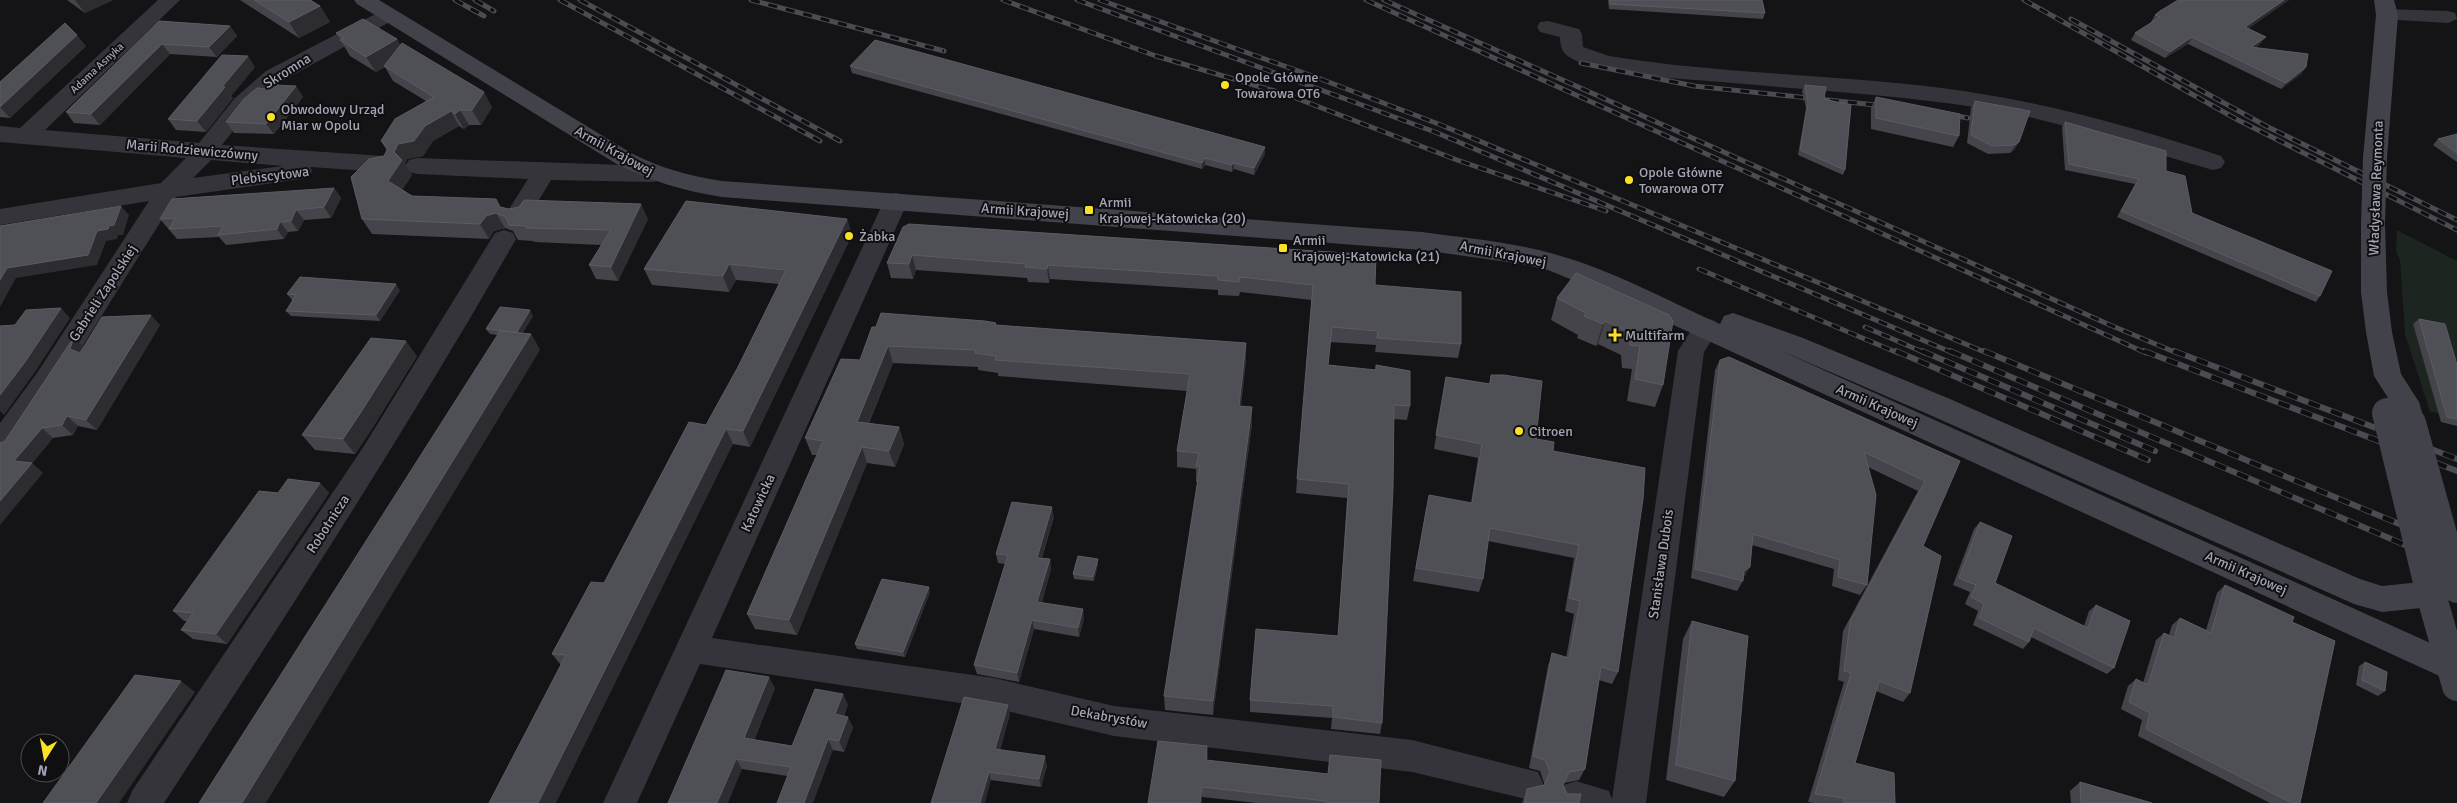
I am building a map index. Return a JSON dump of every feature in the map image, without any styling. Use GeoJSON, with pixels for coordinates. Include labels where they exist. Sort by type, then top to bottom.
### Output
{"type":"FeatureCollection","features":[{"type":"Feature","properties":{"kind":"street","name":"Adama Asnyka"},"geometry":{"type":"LineString","coordinates":[[25,136],[170,0]]}},
{"type":"Feature","properties":{"kind":"street","name":"Armii Krajowej"},"geometry":{"type":"LineString","coordinates":[[364,0],[585,136],[653,174],[675,180],[722,188],[1422,241],[1486,248],[1554,263],[1606,283],[1706,328],[2457,670]]}},
{"type":"Feature","properties":{"kind":"street"},"geometry":{"type":"LineString","coordinates":[[2409,0],[2452,20]]}},
{"type":"Feature","properties":{"kind":"street"},"geometry":{"type":"LineString","coordinates":[[2386,7],[2452,20]]}},
{"type":"Feature","properties":{"kind":"street","name":"Władysława Reymonta"},"geometry":{"type":"LineString","coordinates":[[2386,7],[2375,158],[2373,224],[2374,292],[2379,332],[2388,376],[2405,402],[2399,418],[2444,591],[2457,686]]}},
{"type":"Feature","properties":{"kind":"street","name":"Skromna"},"geometry":{"type":"LineString","coordinates":[[205,152],[242,104],[274,76],[388,15]]}},
{"type":"Feature","properties":{"kind":"street"},"geometry":{"type":"LineString","coordinates":[[1548,27],[1571,34],[1570,44],[1576,52],[1598,59],[1655,68],[1890,90],[1994,104],[2119,132],[2213,162]]}},
{"type":"Feature","properties":{"kind":"street","name":"Marii Rodziewiczówny"},"geometry":{"type":"LineString","coordinates":[[0,134],[205,152],[379,164]]}},
{"type":"Feature","properties":{"kind":"street"},"geometry":{"type":"LineString","coordinates":[[168,190],[205,152]]}},
{"type":"Feature","properties":{"kind":"street","name":"Plebiscytowa"},"geometry":{"type":"LineString","coordinates":[[0,217],[269,175],[379,164]]}},
{"type":"Feature","properties":{"kind":"street"},"geometry":{"type":"LineString","coordinates":[[417,166],[544,172],[653,174]]}},
{"type":"Feature","properties":{"kind":"street"},"geometry":{"type":"LineString","coordinates":[[518,214],[544,172]]}},
{"type":"Feature","properties":{"kind":"street","name":"Gabrieli Zapolskiej"},"geometry":{"type":"LineString","coordinates":[[0,444],[46,380],[168,190]]}},
{"type":"Feature","properties":{"kind":"street","name":"Katowicka"},"geometry":{"type":"LineString","coordinates":[[620,803],[896,202]]}},
{"type":"Feature","properties":{"kind":"street","name":"Robotnicza"},"geometry":{"type":"LineString","coordinates":[[144,803],[402,412],[457,322],[504,239]]}},
{"type":"Feature","properties":{"kind":"street"},"geometry":{"type":"LineString","coordinates":[[1678,316],[1736,323],[1794,345],[2354,591],[2382,599],[2444,591]]}},
{"type":"Feature","properties":{"kind":"street","name":"Stanisława Dubois"},"geometry":{"type":"LineString","coordinates":[[1629,803],[1692,351],[1706,328]]}},
{"type":"Feature","properties":{"kind":"street","name":"Dekabrystów"},"geometry":{"type":"LineString","coordinates":[[692,649],[994,693],[1114,720],[1412,756],[1526,783]]}},
{"type":"Feature","properties":{"kind":"shaded area"},"geometry":{"type":"Polygon","coordinates":[[[2397,230],[2457,261],[2457,390],[2413,324],[2439,413],[2430,412],[2405,334],[2400,260],[2396,252],[2397,230]]]}},
{"type":"Feature","properties":{"kind":"building"},"geometry":{"type":"Polygon","coordinates":[[[254,0],[310,0],[320,6],[289,22],[254,0]]]}},
{"type":"Feature","properties":{"kind":"building"},"geometry":{"type":"Polygon","coordinates":[[[1610,0],[1762,0],[1765,13],[1610,4],[1610,0]]]}},
{"type":"Feature","properties":{"kind":"building"},"geometry":{"type":"Polygon","coordinates":[[[2178,0],[2284,0],[2245,27],[2266,37],[2251,47],[2308,54],[2306,67],[2286,83],[2192,37],[2170,52],[2135,33],[2160,17],[2155,15],[2178,0]]]}},
{"type":"Feature","properties":{"kind":"building"},"geometry":{"type":"Polygon","coordinates":[[[363,19],[397,39],[366,57],[340,40],[344,38],[336,33],[363,19]]]}},
{"type":"Feature","properties":{"kind":"building"},"geometry":{"type":"Polygon","coordinates":[[[159,21],[230,26],[209,47],[162,44],[91,114],[66,112],[159,21]]]}},
{"type":"Feature","properties":{"kind":"building"},"geometry":{"type":"Polygon","coordinates":[[[65,23],[77,35],[0,107],[0,82],[65,23]]]}},
{"type":"Feature","properties":{"kind":"building"},"geometry":{"type":"Polygon","coordinates":[[[875,40],[1265,147],[1254,168],[1205,158],[1202,163],[850,66],[875,40]]]}},
{"type":"Feature","properties":{"kind":"building"},"geometry":{"type":"Polygon","coordinates":[[[402,43],[484,92],[472,110],[460,110],[455,114],[451,111],[425,126],[414,141],[398,144],[394,152],[402,160],[388,181],[412,196],[496,199],[500,207],[509,209],[519,207],[524,200],[641,204],[611,267],[589,265],[611,230],[526,228],[527,226],[509,225],[506,217],[496,213],[486,216],[480,224],[362,219],[351,177],[369,159],[384,156],[388,148],[381,141],[395,119],[434,97],[384,66],[402,43]]]}},
{"type":"Feature","properties":{"kind":"building"},"geometry":{"type":"Polygon","coordinates":[[[222,55],[248,56],[197,121],[168,119],[222,55]]]}},
{"type":"Feature","properties":{"kind":"building"},"geometry":{"type":"Polygon","coordinates":[[[273,85],[296,86],[266,124],[226,122],[244,99],[257,88],[271,89],[273,85]]]}},
{"type":"Feature","properties":{"kind":"building"},"geometry":{"type":"Polygon","coordinates":[[[1805,85],[1826,87],[1824,99],[1851,105],[1845,170],[1800,150],[1808,103],[1805,85]]]}},
{"type":"Feature","properties":{"kind":"building"},"geometry":{"type":"Polygon","coordinates":[[[1876,97],[1960,114],[1959,136],[1876,118],[1876,97]]]}},
{"type":"Feature","properties":{"kind":"building"},"geometry":{"type":"Polygon","coordinates":[[[1975,101],[2030,111],[2019,142],[2015,145],[1992,146],[1971,135],[1975,101]]]}},
{"type":"Feature","properties":{"kind":"building"},"geometry":{"type":"Polygon","coordinates":[[[2065,122],[2166,151],[2166,171],[2185,176],[2192,213],[2332,271],[2320,296],[2121,211],[2139,179],[2069,164],[2065,122]]]}},
{"type":"Feature","properties":{"kind":"building"},"geometry":{"type":"Polygon","coordinates":[[[2457,134],[2457,153],[2438,139],[2457,134]]]}},
{"type":"Feature","properties":{"kind":"building"},"geometry":{"type":"Polygon","coordinates":[[[334,188],[324,207],[296,210],[291,221],[280,222],[277,229],[218,235],[223,226],[169,229],[175,218],[160,219],[172,199],[334,188]]]}},
{"type":"Feature","properties":{"kind":"building"},"geometry":{"type":"Polygon","coordinates":[[[686,201],[847,219],[743,431],[726,429],[538,803],[489,803],[566,655],[552,654],[591,582],[604,583],[689,422],[706,425],[738,367],[786,270],[729,264],[723,276],[644,269],[686,201]]]}},
{"type":"Feature","properties":{"kind":"building"},"geometry":{"type":"Polygon","coordinates":[[[121,206],[114,225],[109,226],[108,229],[97,231],[88,255],[7,268],[0,280],[0,226],[121,206]]]}},
{"type":"Feature","properties":{"kind":"building"},"geometry":{"type":"Polygon","coordinates":[[[909,224],[1376,255],[1375,285],[1461,292],[1461,344],[1377,338],[1378,331],[1332,327],[1328,365],[1376,370],[1376,365],[1410,371],[1410,406],[1394,405],[1393,488],[1382,723],[1333,717],[1333,706],[1250,700],[1256,629],[1338,636],[1349,484],[1297,479],[1313,285],[1240,277],[1239,282],[1218,280],[1218,276],[1048,265],[1047,269],[1025,267],[1026,264],[912,255],[909,264],[887,263],[903,227],[909,224]]]}},
{"type":"Feature","properties":{"kind":"building"},"geometry":{"type":"Polygon","coordinates":[[[1576,273],[1669,315],[1673,321],[1663,385],[1635,379],[1640,346],[1630,345],[1629,332],[1605,321],[1603,324],[1584,316],[1586,313],[1557,298],[1576,273]]]}},
{"type":"Feature","properties":{"kind":"building"},"geometry":{"type":"Polygon","coordinates":[[[300,277],[396,284],[376,315],[286,311],[296,295],[287,294],[300,277]]]}},
{"type":"Feature","properties":{"kind":"building"},"geometry":{"type":"Polygon","coordinates":[[[500,307],[530,310],[517,332],[486,329],[500,307]]]}},
{"type":"Feature","properties":{"kind":"building"},"geometry":{"type":"Polygon","coordinates":[[[61,308],[25,362],[0,395],[0,326],[15,325],[26,310],[61,308]]]}},
{"type":"Feature","properties":{"kind":"building"},"geometry":{"type":"Polygon","coordinates":[[[881,313],[985,321],[996,323],[995,325],[1246,343],[1239,406],[1252,407],[1213,701],[1164,696],[1200,466],[1196,466],[1199,453],[1177,451],[1190,374],[995,360],[996,356],[975,353],[976,350],[888,346],[857,422],[899,427],[889,451],[862,447],[789,620],[747,614],[823,441],[805,438],[841,359],[860,360],[872,327],[876,327],[881,313]]]}},
{"type":"Feature","properties":{"kind":"building"},"geometry":{"type":"Polygon","coordinates":[[[151,315],[86,420],[67,416],[62,425],[42,428],[14,461],[32,463],[0,501],[0,443],[5,441],[74,337],[70,349],[80,353],[102,317],[151,315]]]}},
{"type":"Feature","properties":{"kind":"building"},"geometry":{"type":"Polygon","coordinates":[[[2419,319],[2445,324],[2457,365],[2457,419],[2447,417],[2419,319]]]}},
{"type":"Feature","properties":{"kind":"building"},"geometry":{"type":"Polygon","coordinates":[[[500,331],[531,334],[242,803],[199,803],[500,331]]]}},
{"type":"Feature","properties":{"kind":"building"},"geometry":{"type":"Polygon","coordinates":[[[371,338],[406,341],[343,439],[302,435],[371,338]]]}},
{"type":"Feature","properties":{"kind":"building"},"geometry":{"type":"Polygon","coordinates":[[[1729,357],[1960,461],[1923,546],[1941,556],[1910,693],[1879,681],[1855,763],[1894,773],[1895,803],[1844,803],[1844,798],[1815,794],[1851,673],[1844,671],[1850,622],[1925,481],[1864,452],[1876,495],[1867,585],[1838,577],[1840,560],[1753,534],[1750,567],[1744,571],[1743,581],[1695,569],[1720,360],[1729,357]]]}},
{"type":"Feature","properties":{"kind":"building"},"geometry":{"type":"Polygon","coordinates":[[[1491,375],[1504,375],[1542,381],[1536,439],[1554,442],[1553,451],[1645,468],[1643,499],[1618,672],[1601,667],[1585,769],[1569,772],[1563,785],[1567,794],[1581,794],[1579,803],[1525,803],[1527,789],[1544,785],[1550,772],[1545,760],[1533,756],[1552,653],[1569,658],[1580,601],[1569,598],[1579,545],[1490,528],[1483,579],[1416,568],[1429,495],[1472,503],[1482,444],[1436,435],[1446,377],[1490,384],[1491,375]]]}},
{"type":"Feature","properties":{"kind":"building"},"geometry":{"type":"Polygon","coordinates":[[[288,479],[320,483],[216,634],[181,630],[193,613],[173,611],[259,491],[278,493],[288,479]]]}},
{"type":"Feature","properties":{"kind":"building"},"geometry":{"type":"Polygon","coordinates":[[[1012,502],[1052,507],[1037,558],[1050,559],[1037,602],[1083,609],[1078,628],[1032,620],[1017,673],[974,665],[1008,555],[996,554],[1012,502]]]}},
{"type":"Feature","properties":{"kind":"building"},"geometry":{"type":"Polygon","coordinates":[[[1980,522],[2012,536],[1995,583],[2088,628],[2096,605],[2130,621],[2114,668],[2034,628],[2029,642],[1979,618],[1984,604],[1971,597],[1976,585],[1959,578],[1980,522]]]}},
{"type":"Feature","properties":{"kind":"building"},"geometry":{"type":"Polygon","coordinates":[[[1078,556],[1098,559],[1093,577],[1073,574],[1078,556]]]}},
{"type":"Feature","properties":{"kind":"building"},"geometry":{"type":"Polygon","coordinates":[[[882,579],[929,587],[903,652],[855,644],[882,579]]]}},
{"type":"Feature","properties":{"kind":"building"},"geometry":{"type":"Polygon","coordinates":[[[2225,585],[2294,617],[2292,622],[2335,641],[2300,803],[2292,803],[2146,729],[2150,713],[2129,702],[2136,679],[2148,685],[2164,633],[2174,638],[2180,618],[2211,633],[2225,585]]]}},
{"type":"Feature","properties":{"kind":"building"},"geometry":{"type":"Polygon","coordinates":[[[1692,621],[1748,636],[1735,781],[1676,765],[1692,621]]]}},
{"type":"Feature","properties":{"kind":"building"},"geometry":{"type":"Polygon","coordinates":[[[2365,662],[2387,672],[2385,691],[2362,680],[2365,662]]]}},
{"type":"Feature","properties":{"kind":"building"},"geometry":{"type":"Polygon","coordinates":[[[726,670],[769,677],[744,738],[792,746],[815,689],[843,694],[835,714],[848,717],[839,741],[828,739],[804,803],[777,803],[791,767],[736,759],[717,803],[668,803],[726,670]]]}},
{"type":"Feature","properties":{"kind":"building"},"geometry":{"type":"Polygon","coordinates":[[[135,675],[181,681],[96,803],[43,803],[57,783],[70,783],[70,765],[135,675]]]}},
{"type":"Feature","properties":{"kind":"building"},"geometry":{"type":"Polygon","coordinates":[[[964,697],[1008,705],[995,749],[1045,756],[1039,779],[989,772],[980,803],[931,803],[964,697]]]}},
{"type":"Feature","properties":{"kind":"building"},"geometry":{"type":"Polygon","coordinates":[[[1158,741],[1207,746],[1206,760],[1328,774],[1330,755],[1381,760],[1379,803],[1326,803],[1326,801],[1202,787],[1200,803],[1148,803],[1158,741]]]}},
{"type":"Feature","properties":{"kind":"building"},"geometry":{"type":"Polygon","coordinates":[[[2080,782],[2152,803],[2081,803],[2080,782]]]}},
{"type":"Feature","properties":{"kind":"railway"},"geometry":{"type":"LineString","coordinates":[[455,0],[484,16]]}},
{"type":"Feature","properties":{"kind":"railway"},"geometry":{"type":"LineString","coordinates":[[475,0],[494,11]]}},
{"type":"Feature","properties":{"kind":"railway"},"geometry":{"type":"LineString","coordinates":[[560,0],[820,141]]}},
{"type":"Feature","properties":{"kind":"railway"},"geometry":{"type":"LineString","coordinates":[[580,0],[840,141]]}},
{"type":"Feature","properties":{"kind":"railway"},"geometry":{"type":"LineString","coordinates":[[751,0],[944,51]]}},
{"type":"Feature","properties":{"kind":"railway"},"geometry":{"type":"LineString","coordinates":[[1003,0],[1156,56],[1288,95],[1457,160],[1606,211]]}},
{"type":"Feature","properties":{"kind":"railway"},"geometry":{"type":"LineString","coordinates":[[1077,0],[1435,132],[1953,353]]}},
{"type":"Feature","properties":{"kind":"railway"},"geometry":{"type":"LineString","coordinates":[[1100,0],[1318,78],[1441,125],[1987,353]]}},
{"type":"Feature","properties":{"kind":"railway"},"geometry":{"type":"LineString","coordinates":[[1366,0],[2146,353]]}},
{"type":"Feature","properties":{"kind":"railway"},"geometry":{"type":"LineString","coordinates":[[1384,0],[2110,325],[2177,353]]}},
{"type":"Feature","properties":{"kind":"railway"},"geometry":{"type":"LineString","coordinates":[[2024,0],[2238,120],[2457,230]]}},
{"type":"Feature","properties":{"kind":"railway"},"geometry":{"type":"LineString","coordinates":[[2071,19],[2266,126],[2457,220]]}},
{"type":"Feature","properties":{"kind":"railway"},"geometry":{"type":"LineString","coordinates":[[1581,63],[1694,86],[1885,106]]}},
{"type":"Feature","properties":{"kind":"railway"},"geometry":{"type":"LineString","coordinates":[[1947,114],[1968,118]]}},
{"type":"Feature","properties":{"kind":"railway"},"geometry":{"type":"LineString","coordinates":[[1699,269],[1898,353]]}},
{"type":"Feature","properties":{"kind":"railway"},"geometry":{"type":"LineString","coordinates":[[1865,327],[1925,353]]}},
{"type":"Feature","properties":{"kind":"railway"},"geometry":{"type":"LineString","coordinates":[[1896,351],[2148,460]]}},
{"type":"Feature","properties":{"kind":"railway"},"geometry":{"type":"LineString","coordinates":[[1922,351],[2155,451]]}},
{"type":"Feature","properties":{"kind":"railway"},"geometry":{"type":"LineString","coordinates":[[1950,351],[2457,567]]}},
{"type":"Feature","properties":{"kind":"railway"},"geometry":{"type":"LineString","coordinates":[[1984,351],[2457,548]]}},
{"type":"Feature","properties":{"kind":"railway"},"geometry":{"type":"LineString","coordinates":[[2144,351],[2457,471]]}},
{"type":"Feature","properties":{"kind":"railway"},"geometry":{"type":"LineString","coordinates":[[2174,351],[2457,459]]}},
{"type":"Feature","properties":{"kind":"place","name":"Opole Główne Towarowa OT6"},"geometry":{"type":"Point","coordinates":[1225,85]}},
{"type":"Feature","properties":{"kind":"place","name":"Obwodowy Urząd Miar w Opolu"},"geometry":{"type":"Point","coordinates":[271,117]}},
{"type":"Feature","properties":{"kind":"place","name":"Opole Główne Towarowa OT7"},"geometry":{"type":"Point","coordinates":[1629,180]}},
{"type":"Feature","properties":{"kind":"place","name":"Armii Krajowej-Katowicka (20)"},"geometry":{"type":"Point","coordinates":[1089,210]}},
{"type":"Feature","properties":{"kind":"place","name":"Żabka"},"geometry":{"type":"Point","coordinates":[849,236]}},
{"type":"Feature","properties":{"kind":"place","name":"Armii Krajowej-Katowicka (21)"},"geometry":{"type":"Point","coordinates":[1283,248]}},
{"type":"Feature","properties":{"kind":"place","name":"Multifarm"},"geometry":{"type":"Point","coordinates":[1615,335]}},
{"type":"Feature","properties":{"kind":"place","name":"Citroen"},"geometry":{"type":"Point","coordinates":[1519,431]}}]}
